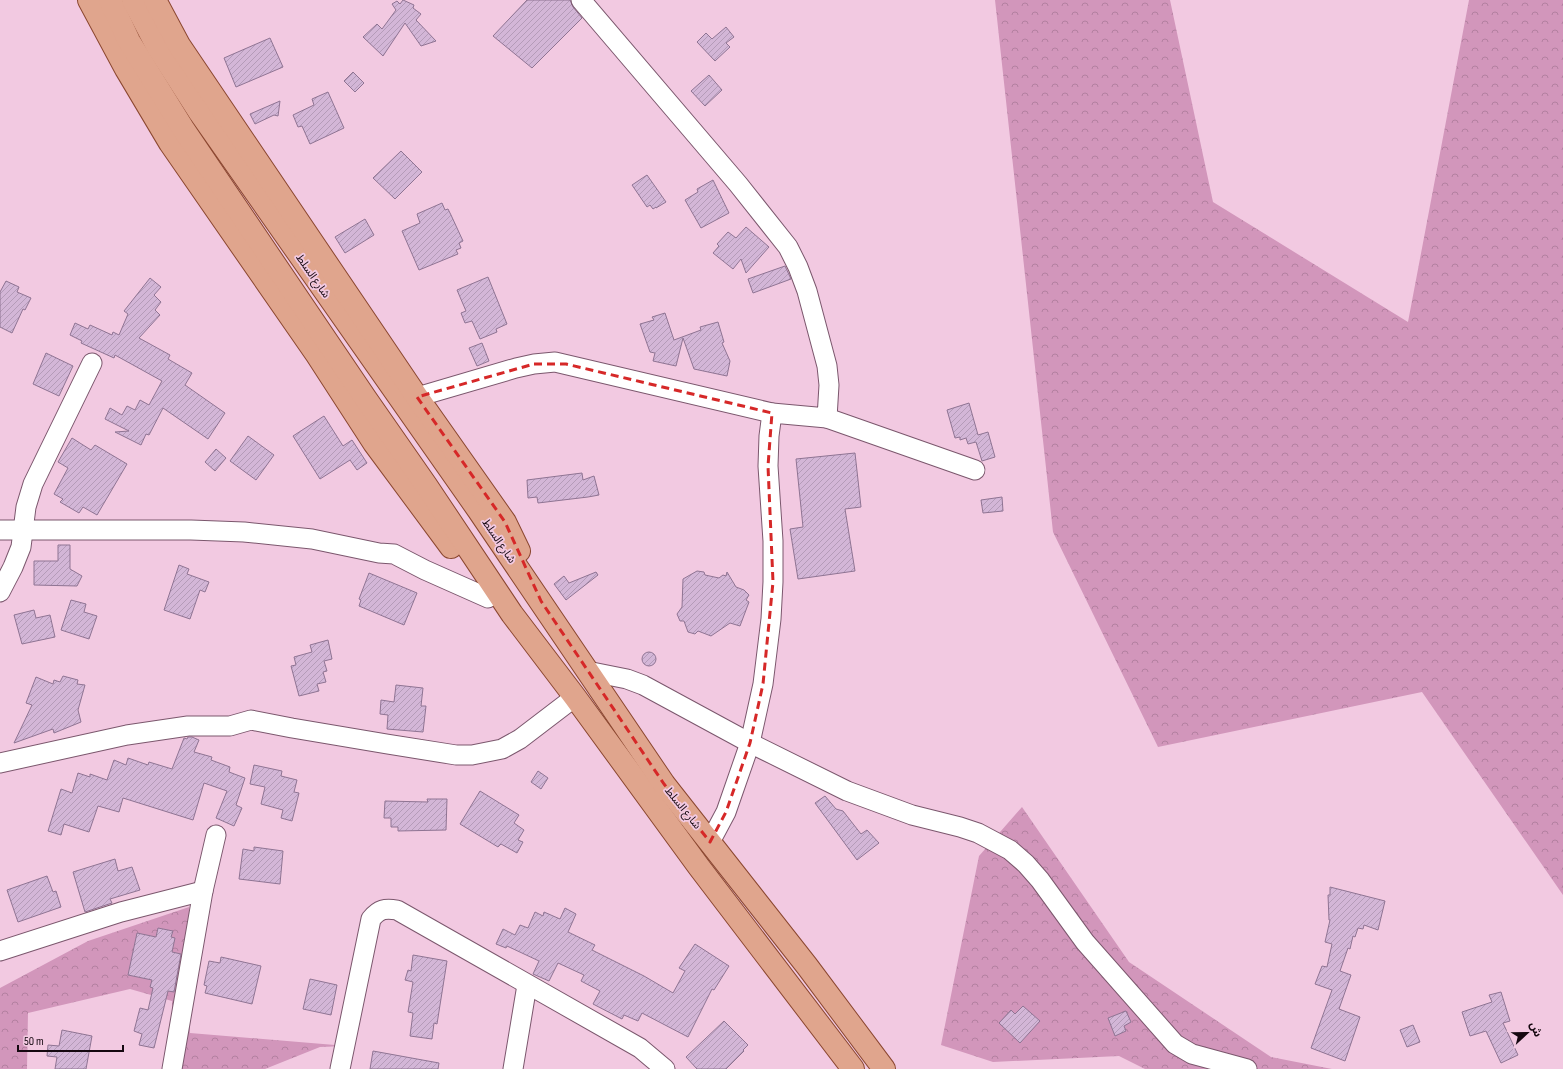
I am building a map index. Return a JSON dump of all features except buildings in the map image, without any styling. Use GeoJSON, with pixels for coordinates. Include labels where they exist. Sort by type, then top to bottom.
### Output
{"type":"FeatureCollection","features":[{"type":"Feature","properties":{"kind":"main road"},"geometry":{"type":"LineString","coordinates":[[72,0],[97,4],[152,116],[318,355],[374,443],[529,654],[540,667],[569,689]]}},
{"type":"Feature","properties":{"kind":"main road","name":"شارع السلط"},"geometry":{"type":"LineString","coordinates":[[133,0],[157,46],[200,113],[394,392],[479,510],[541,601],[586,671],[664,784],[807,966],[884,1069]]}},
{"type":"Feature","properties":{"kind":"main road"},"geometry":{"type":"LineString","coordinates":[[154,0],[179,45],[417,397],[505,522],[541,601]]}},
{"type":"Feature","properties":{"kind":"main road","name":"شارع السلط"},"geometry":{"type":"LineString","coordinates":[[97,4],[129,41],[184,130],[512,614],[569,689],[699,867],[852,1069]]}},
{"type":"Feature","properties":{"kind":"street"},"geometry":{"type":"LineString","coordinates":[[581,0],[738,184],[788,247],[798,267],[807,291],[827,366],[830,385],[827,418]]}},
{"type":"Feature","properties":{"kind":"street"},"geometry":{"type":"LineString","coordinates":[[417,397],[516,368],[534,364],[555,362],[772,413],[827,418],[975,470]]}},
{"type":"Feature","properties":{"kind":"street"},"geometry":{"type":"LineString","coordinates":[[0,592],[18,555],[24,530],[26,507],[33,484],[92,364]]}},
{"type":"Feature","properties":{"kind":"street"},"geometry":{"type":"LineString","coordinates":[[710,842],[726,812],[750,743],[763,684],[771,611],[773,541],[768,466],[769,436],[772,413]]}},
{"type":"Feature","properties":{"kind":"street"},"geometry":{"type":"LineString","coordinates":[[0,530],[191,530],[244,532],[312,539],[379,553],[394,554],[425,570],[488,598]]}},
{"type":"Feature","properties":{"kind":"street"},"geometry":{"type":"LineString","coordinates":[[586,671],[627,679],[643,685],[750,743],[847,790],[912,815],[978,833],[1010,850],[1026,864],[1040,880],[1085,942],[1175,1044],[1192,1054],[1247,1069]]}},
{"type":"Feature","properties":{"kind":"street"},"geometry":{"type":"LineString","coordinates":[[0,763],[128,735],[188,726],[230,726],[251,720],[456,755],[472,755],[502,749],[520,739],[569,689]]}},
{"type":"Feature","properties":{"kind":"street"},"geometry":{"type":"LineString","coordinates":[[172,1069],[203,891],[216,835]]}},
{"type":"Feature","properties":{"kind":"street"},"geometry":{"type":"LineString","coordinates":[[0,951],[113,914],[203,891]]}},
{"type":"Feature","properties":{"kind":"street"},"geometry":{"type":"LineString","coordinates":[[340,1069],[371,919],[381,909],[388,908],[397,910],[640,1048],[666,1069]]}},
{"type":"Feature","properties":{"kind":"street"},"geometry":{"type":"LineString","coordinates":[[513,1069],[527,984]]}},
{"type":"Feature","properties":{"kind":"highlighted area"},"geometry":{"type":"Polygon","coordinates":[[[534,364],[566,364],[772,413],[768,466],[773,582],[763,684],[750,743],[726,812],[710,842],[664,784],[541,601],[505,522],[417,397],[534,364]]]}},
{"type":"Feature","properties":{"kind":"green space"},"geometry":{"type":"Polygon","coordinates":[[[995,0],[1170,0],[1213,202],[1408,322],[1469,0],[1563,0],[1563,895],[1422,692],[1158,747],[1053,532],[995,0]]]}},
{"type":"Feature","properties":{"kind":"green space"},"geometry":{"type":"Polygon","coordinates":[[[1022,807],[1129,962],[1271,1057],[1332,1069],[1145,1069],[1119,1056],[993,1062],[941,1045],[979,856],[1022,807]]]}},
{"type":"Feature","properties":{"kind":"green space"},"geometry":{"type":"Polygon","coordinates":[[[189,907],[190,1033],[347,1046],[320,1047],[265,1069],[173,1069],[172,1001],[130,989],[28,1013],[27,1069],[0,1069],[0,988],[88,941],[189,907]]]}}]}
